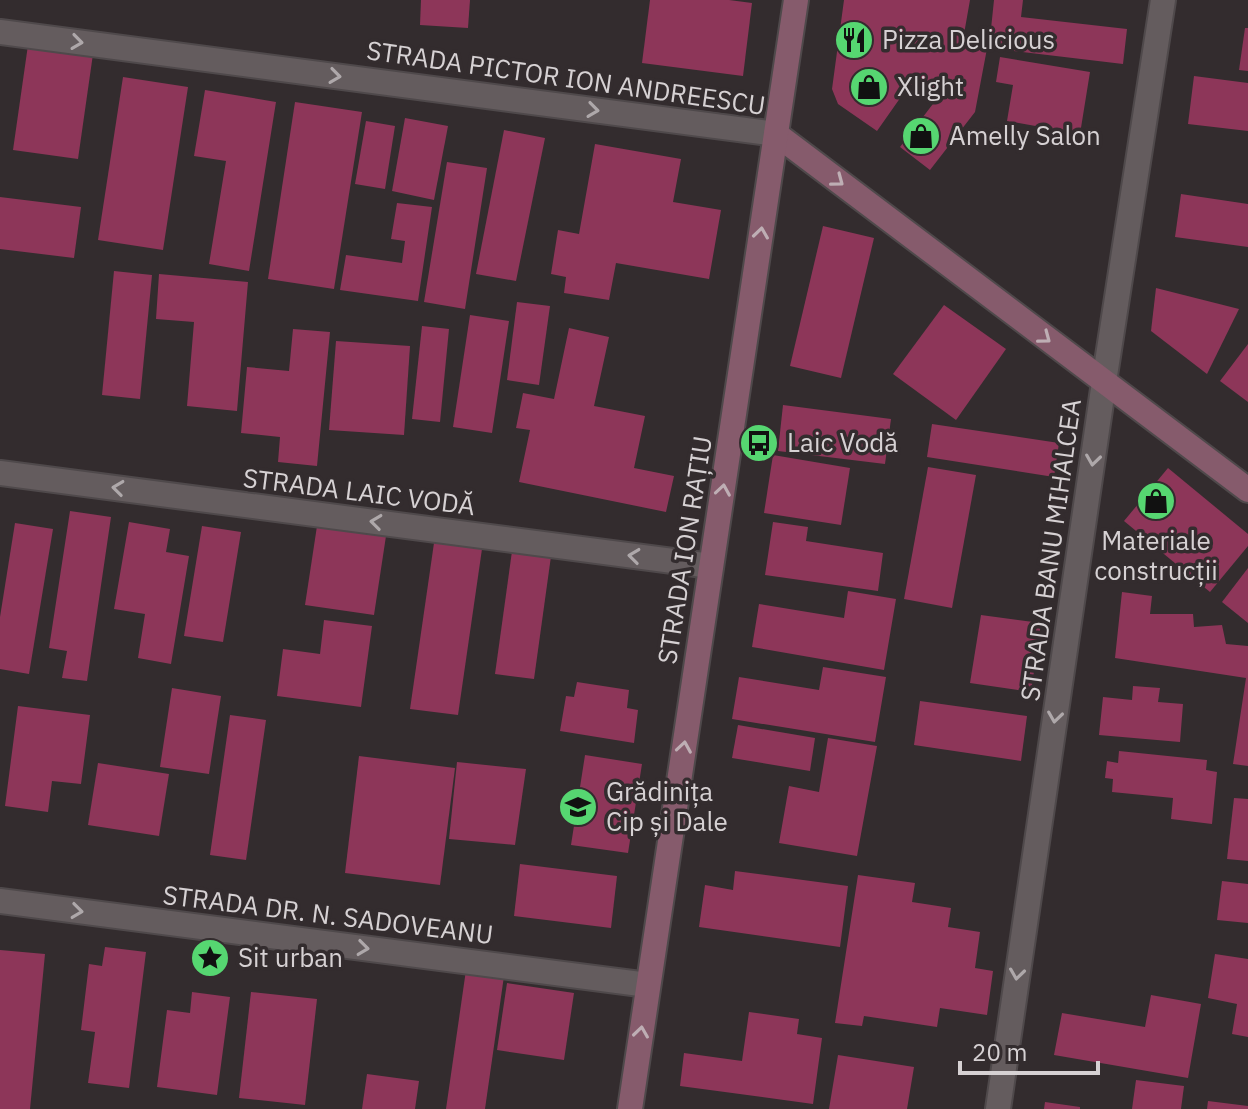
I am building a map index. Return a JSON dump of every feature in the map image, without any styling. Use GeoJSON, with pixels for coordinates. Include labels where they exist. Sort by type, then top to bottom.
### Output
{"type":"FeatureCollection","features":[{"type":"Feature","properties":{"kind":"street","name":"STRADA ION RAȚIU"},"geometry":{"type":"LineString","coordinates":[[630,1109],[796,0]]}},
{"type":"Feature","properties":{"kind":"street","name":"STRADA BANU MIHALCEA"},"geometry":{"type":"LineString","coordinates":[[998,1109],[1163,0]]}},
{"type":"Feature","properties":{"kind":"street","name":"STRADA PICTOR ION ANDREESCU"},"geometry":{"type":"LineString","coordinates":[[0,32],[776,134],[1248,490]]}},
{"type":"Feature","properties":{"kind":"street","name":"STRADA LAIC VODĂ"},"geometry":{"type":"LineString","coordinates":[[0,473],[711,566]]}},
{"type":"Feature","properties":{"kind":"street","name":"STRADA DR. N. SADOVEANU"},"geometry":{"type":"LineString","coordinates":[[0,901],[648,985]]}},
{"type":"Feature","properties":{"kind":"building"},"geometry":{"type":"Polygon","coordinates":[[[421,0],[470,0],[468,28],[420,25],[421,0]]]}},
{"type":"Feature","properties":{"kind":"building"},"geometry":{"type":"Polygon","coordinates":[[[650,0],[752,3],[743,76],[642,63],[650,0]]]}},
{"type":"Feature","properties":{"kind":"building"},"geometry":{"type":"Polygon","coordinates":[[[844,0],[970,0],[964,34],[989,38],[975,112],[930,170],[900,147],[939,96],[910,84],[877,131],[838,104],[832,89],[844,0]]]}},
{"type":"Feature","properties":{"kind":"building"},"geometry":{"type":"Polygon","coordinates":[[[994,0],[1023,0],[1021,17],[1127,29],[1123,64],[989,48],[994,0]]]}},
{"type":"Feature","properties":{"kind":"building"},"geometry":{"type":"Polygon","coordinates":[[[1245,28],[1248,28],[1248,71],[1239,70],[1245,28]]]}},
{"type":"Feature","properties":{"kind":"building"},"geometry":{"type":"Polygon","coordinates":[[[28,45],[93,54],[78,159],[13,150],[28,45]]]}},
{"type":"Feature","properties":{"kind":"building"},"geometry":{"type":"Polygon","coordinates":[[[1000,57],[1090,72],[1080,134],[1007,121],[1013,85],[996,82],[1000,57]]]}},
{"type":"Feature","properties":{"kind":"building"},"geometry":{"type":"Polygon","coordinates":[[[1194,76],[1248,83],[1248,131],[1188,124],[1194,76]]]}},
{"type":"Feature","properties":{"kind":"building"},"geometry":{"type":"Polygon","coordinates":[[[123,77],[188,87],[163,250],[98,240],[123,77]]]}},
{"type":"Feature","properties":{"kind":"building"},"geometry":{"type":"Polygon","coordinates":[[[205,90],[276,102],[249,271],[209,264],[226,161],[194,156],[205,90]]]}},
{"type":"Feature","properties":{"kind":"building"},"geometry":{"type":"Polygon","coordinates":[[[295,102],[362,112],[334,289],[268,279],[295,102]]]}},
{"type":"Feature","properties":{"kind":"building"},"geometry":{"type":"Polygon","coordinates":[[[405,118],[448,126],[434,200],[392,191],[405,118]]]}},
{"type":"Feature","properties":{"kind":"building"},"geometry":{"type":"Polygon","coordinates":[[[366,121],[395,126],[385,189],[355,184],[366,121]]]}},
{"type":"Feature","properties":{"kind":"building"},"geometry":{"type":"Polygon","coordinates":[[[504,130],[545,138],[516,281],[476,274],[504,130]]]}},
{"type":"Feature","properties":{"kind":"building"},"geometry":{"type":"Polygon","coordinates":[[[595,144],[681,159],[673,202],[721,210],[709,279],[616,263],[609,300],[564,293],[566,277],[551,274],[558,230],[579,234],[595,144]]]}},
{"type":"Feature","properties":{"kind":"building"},"geometry":{"type":"Polygon","coordinates":[[[447,162],[487,168],[465,309],[424,302],[447,162]]]}},
{"type":"Feature","properties":{"kind":"building"},"geometry":{"type":"Polygon","coordinates":[[[1181,194],[1248,204],[1248,247],[1175,237],[1181,194]]]}},
{"type":"Feature","properties":{"kind":"building"},"geometry":{"type":"Polygon","coordinates":[[[0,197],[81,207],[74,258],[0,249],[0,197]]]}},
{"type":"Feature","properties":{"kind":"building"},"geometry":{"type":"Polygon","coordinates":[[[397,203],[432,207],[418,301],[340,290],[346,255],[402,263],[405,241],[391,239],[397,203]]]}},
{"type":"Feature","properties":{"kind":"building"},"geometry":{"type":"Polygon","coordinates":[[[823,226],[874,238],[841,378],[790,366],[823,226]]]}},
{"type":"Feature","properties":{"kind":"building"},"geometry":{"type":"Polygon","coordinates":[[[114,271],[152,275],[140,399],[102,395],[114,271]]]}},
{"type":"Feature","properties":{"kind":"building"},"geometry":{"type":"Polygon","coordinates":[[[159,274],[248,282],[237,411],[187,406],[194,322],[156,319],[159,274]]]}},
{"type":"Feature","properties":{"kind":"building"},"geometry":{"type":"Polygon","coordinates":[[[1156,288],[1239,309],[1207,374],[1151,331],[1156,288]]]}},
{"type":"Feature","properties":{"kind":"building"},"geometry":{"type":"Polygon","coordinates":[[[517,302],[550,306],[539,385],[507,380],[517,302]]]}},
{"type":"Feature","properties":{"kind":"building"},"geometry":{"type":"Polygon","coordinates":[[[944,305],[1006,349],[956,420],[893,374],[944,305]]]}},
{"type":"Feature","properties":{"kind":"building"},"geometry":{"type":"Polygon","coordinates":[[[470,315],[509,321],[492,433],[453,427],[470,315]]]}},
{"type":"Feature","properties":{"kind":"building"},"geometry":{"type":"Polygon","coordinates":[[[422,326],[449,329],[440,422],[412,419],[422,326]]]}},
{"type":"Feature","properties":{"kind":"building"},"geometry":{"type":"Polygon","coordinates":[[[569,328],[609,337],[594,406],[645,416],[634,468],[674,476],[666,512],[519,482],[530,430],[516,428],[523,393],[554,399],[569,328]]]}},
{"type":"Feature","properties":{"kind":"building"},"geometry":{"type":"Polygon","coordinates":[[[293,329],[330,332],[317,466],[278,462],[280,437],[241,433],[247,367],[289,371],[293,329]]]}},
{"type":"Feature","properties":{"kind":"building"},"geometry":{"type":"Polygon","coordinates":[[[336,341],[410,346],[404,435],[329,430],[336,341]]]}},
{"type":"Feature","properties":{"kind":"building"},"geometry":{"type":"Polygon","coordinates":[[[1248,344],[1248,402],[1220,381],[1248,344]]]}},
{"type":"Feature","properties":{"kind":"building"},"geometry":{"type":"Polygon","coordinates":[[[783,405],[891,419],[885,464],[778,451],[783,405]]]}},
{"type":"Feature","properties":{"kind":"building"},"geometry":{"type":"Polygon","coordinates":[[[932,424],[1059,443],[1054,477],[927,457],[932,424]]]}},
{"type":"Feature","properties":{"kind":"building"},"geometry":{"type":"Polygon","coordinates":[[[773,455],[850,468],[841,525],[764,513],[773,455]]]}},
{"type":"Feature","properties":{"kind":"building"},"geometry":{"type":"Polygon","coordinates":[[[928,467],[976,475],[952,608],[904,599],[928,467]]]}},
{"type":"Feature","properties":{"kind":"building"},"geometry":{"type":"Polygon","coordinates":[[[1168,468],[1248,534],[1248,546],[1210,592],[1124,521],[1168,468]]]}},
{"type":"Feature","properties":{"kind":"building"},"geometry":{"type":"Polygon","coordinates":[[[70,511],[111,517],[87,681],[62,678],[67,651],[49,648],[70,511]]]}},
{"type":"Feature","properties":{"kind":"building"},"geometry":{"type":"Polygon","coordinates":[[[129,522],[170,529],[166,552],[189,556],[171,664],[138,658],[145,614],[114,609],[129,522]]]}},
{"type":"Feature","properties":{"kind":"building"},"geometry":{"type":"Polygon","coordinates":[[[773,522],[808,527],[806,541],[883,553],[878,591],[765,575],[773,522]]]}},
{"type":"Feature","properties":{"kind":"building"},"geometry":{"type":"Polygon","coordinates":[[[15,523],[53,529],[29,674],[0,669],[0,617],[15,523]]]}},
{"type":"Feature","properties":{"kind":"building"},"geometry":{"type":"Polygon","coordinates":[[[202,526],[241,532],[223,642],[184,636],[202,526]]]}},
{"type":"Feature","properties":{"kind":"building"},"geometry":{"type":"Polygon","coordinates":[[[317,526],[386,536],[374,615],[305,605],[317,526]]]}},
{"type":"Feature","properties":{"kind":"building"},"geometry":{"type":"Polygon","coordinates":[[[434,543],[482,549],[458,715],[410,709],[434,543]]]}},
{"type":"Feature","properties":{"kind":"building"},"geometry":{"type":"Polygon","coordinates":[[[513,544],[552,549],[534,679],[495,674],[513,544]]]}},
{"type":"Feature","properties":{"kind":"building"},"geometry":{"type":"Polygon","coordinates":[[[1248,568],[1248,623],[1222,602],[1248,568]]]}},
{"type":"Feature","properties":{"kind":"building"},"geometry":{"type":"Polygon","coordinates":[[[848,591],[896,599],[884,670],[752,647],[759,604],[844,618],[848,591]]]}},
{"type":"Feature","properties":{"kind":"building"},"geometry":{"type":"Polygon","coordinates":[[[1122,592],[1152,596],[1150,614],[1193,614],[1194,627],[1222,625],[1226,644],[1248,646],[1248,766],[1233,764],[1246,678],[1115,658],[1122,592]]]}},
{"type":"Feature","properties":{"kind":"building"},"geometry":{"type":"Polygon","coordinates":[[[981,615],[1041,623],[1031,692],[970,683],[981,615]]]}},
{"type":"Feature","properties":{"kind":"building"},"geometry":{"type":"Polygon","coordinates":[[[324,620],[372,626],[361,707],[277,696],[283,649],[320,654],[324,620]]]}},
{"type":"Feature","properties":{"kind":"building"},"geometry":{"type":"Polygon","coordinates":[[[823,667],[886,677],[875,742],[732,719],[739,677],[819,690],[823,667]]]}},
{"type":"Feature","properties":{"kind":"building"},"geometry":{"type":"Polygon","coordinates":[[[577,682],[629,690],[627,708],[638,710],[634,743],[560,731],[566,696],[574,697],[577,682]]]}},
{"type":"Feature","properties":{"kind":"building"},"geometry":{"type":"Polygon","coordinates":[[[1133,686],[1160,688],[1158,702],[1183,704],[1180,742],[1099,735],[1103,697],[1132,700],[1133,686]]]}},
{"type":"Feature","properties":{"kind":"building"},"geometry":{"type":"Polygon","coordinates":[[[172,688],[221,696],[209,774],[160,767],[172,688]]]}},
{"type":"Feature","properties":{"kind":"building"},"geometry":{"type":"Polygon","coordinates":[[[920,701],[1027,716],[1021,761],[914,745],[920,701]]]}},
{"type":"Feature","properties":{"kind":"building"},"geometry":{"type":"Polygon","coordinates":[[[18,706],[90,715],[81,784],[52,781],[48,812],[5,806],[18,706]]]}},
{"type":"Feature","properties":{"kind":"building"},"geometry":{"type":"Polygon","coordinates":[[[230,715],[266,720],[246,860],[210,855],[230,715]]]}},
{"type":"Feature","properties":{"kind":"building"},"geometry":{"type":"Polygon","coordinates":[[[738,725],[815,738],[810,771],[732,758],[738,725]]]}},
{"type":"Feature","properties":{"kind":"building"},"geometry":{"type":"Polygon","coordinates":[[[828,738],[877,746],[857,856],[779,843],[789,786],[819,792],[828,738]]]}},
{"type":"Feature","properties":{"kind":"building"},"geometry":{"type":"Polygon","coordinates":[[[1119,751],[1207,760],[1206,770],[1217,772],[1212,824],[1171,819],[1173,798],[1112,792],[1113,779],[1105,778],[1107,761],[1118,763],[1119,751]]]}},
{"type":"Feature","properties":{"kind":"building"},"geometry":{"type":"Polygon","coordinates":[[[585,755],[642,764],[628,853],[571,845],[585,755]]]}},
{"type":"Feature","properties":{"kind":"building"},"geometry":{"type":"Polygon","coordinates":[[[359,756],[455,768],[440,885],[345,873],[359,756]]]}},
{"type":"Feature","properties":{"kind":"building"},"geometry":{"type":"Polygon","coordinates":[[[457,762],[526,769],[515,845],[449,839],[457,762]]]}},
{"type":"Feature","properties":{"kind":"building"},"geometry":{"type":"Polygon","coordinates":[[[98,763],[169,774],[159,836],[88,825],[98,763]]]}},
{"type":"Feature","properties":{"kind":"building"},"geometry":{"type":"Polygon","coordinates":[[[1234,798],[1248,799],[1248,861],[1227,859],[1234,798]]]}},
{"type":"Feature","properties":{"kind":"building"},"geometry":{"type":"Polygon","coordinates":[[[520,864],[617,876],[611,928],[514,916],[520,864]]]}},
{"type":"Feature","properties":{"kind":"building"},"geometry":{"type":"Polygon","coordinates":[[[735,871],[848,886],[840,947],[699,927],[705,885],[733,890],[735,871]]]}},
{"type":"Feature","properties":{"kind":"building"},"geometry":{"type":"Polygon","coordinates":[[[858,875],[915,883],[912,902],[951,908],[948,927],[980,932],[975,968],[993,971],[987,1015],[940,1008],[937,1027],[864,1016],[862,1026],[835,1023],[858,875]]]}},
{"type":"Feature","properties":{"kind":"building"},"geometry":{"type":"Polygon","coordinates":[[[1222,881],[1248,884],[1248,923],[1217,920],[1222,881]]]}},
{"type":"Feature","properties":{"kind":"building"},"geometry":{"type":"Polygon","coordinates":[[[105,947],[146,952],[129,1088],[88,1083],[95,1032],[81,1030],[89,964],[102,966],[105,947]]]}},
{"type":"Feature","properties":{"kind":"building"},"geometry":{"type":"Polygon","coordinates":[[[0,950],[45,954],[30,1109],[0,1109],[0,950]]]}},
{"type":"Feature","properties":{"kind":"building"},"geometry":{"type":"Polygon","coordinates":[[[1215,954],[1248,959],[1248,1037],[1232,1034],[1237,1004],[1208,998],[1215,954]]]}},
{"type":"Feature","properties":{"kind":"building"},"geometry":{"type":"Polygon","coordinates":[[[466,970],[504,976],[485,1109],[446,1109],[466,970]]]}},
{"type":"Feature","properties":{"kind":"building"},"geometry":{"type":"Polygon","coordinates":[[[507,983],[574,993],[564,1060],[497,1050],[507,983]]]}},
{"type":"Feature","properties":{"kind":"building"},"geometry":{"type":"Polygon","coordinates":[[[192,992],[230,997],[217,1095],[157,1087],[167,1010],[190,1013],[192,992]]]}},
{"type":"Feature","properties":{"kind":"building"},"geometry":{"type":"Polygon","coordinates":[[[251,992],[317,999],[305,1105],[239,1098],[251,992]]]}},
{"type":"Feature","properties":{"kind":"building"},"geometry":{"type":"Polygon","coordinates":[[[1151,995],[1201,1004],[1188,1078],[1054,1055],[1062,1013],[1145,1027],[1151,995]]]}},
{"type":"Feature","properties":{"kind":"building"},"geometry":{"type":"Polygon","coordinates":[[[749,1012],[799,1019],[797,1034],[822,1038],[813,1104],[680,1086],[684,1053],[742,1061],[749,1012]]]}},
{"type":"Feature","properties":{"kind":"building"},"geometry":{"type":"Polygon","coordinates":[[[838,1055],[914,1067],[907,1109],[829,1109],[838,1055]]]}},
{"type":"Feature","properties":{"kind":"building"},"geometry":{"type":"Polygon","coordinates":[[[367,1074],[419,1081],[415,1109],[362,1109],[367,1074]]]}},
{"type":"Feature","properties":{"kind":"building"},"geometry":{"type":"Polygon","coordinates":[[[1136,1080],[1184,1086],[1181,1109],[1132,1109],[1136,1080]]]}},
{"type":"Feature","properties":{"kind":"building"},"geometry":{"type":"Polygon","coordinates":[[[1208,1101],[1248,1106],[1248,1109],[1207,1109],[1208,1101]]]}},
{"type":"Feature","properties":{"kind":"building"},"geometry":{"type":"Polygon","coordinates":[[[1045,1102],[1080,1107],[1080,1109],[1044,1109],[1045,1102]]]}},
{"type":"Feature","properties":{"kind":"place","name":"Pizza Delicious"},"geometry":{"type":"Point","coordinates":[854,40]}},
{"type":"Feature","properties":{"kind":"place","name":"Xlight"},"geometry":{"type":"Point","coordinates":[869,87]}},
{"type":"Feature","properties":{"kind":"place","name":"Amelly Salon"},"geometry":{"type":"Point","coordinates":[921,136]}},
{"type":"Feature","properties":{"kind":"place","name":"Laic Vodă"},"geometry":{"type":"Point","coordinates":[759,443]}},
{"type":"Feature","properties":{"kind":"place","name":"Materiale construcții"},"geometry":{"type":"Point","coordinates":[1156,501]}},
{"type":"Feature","properties":{"kind":"place","name":"Grădinița Cip și Dale"},"geometry":{"type":"Point","coordinates":[578,807]}},
{"type":"Feature","properties":{"kind":"place","name":"Sit urban"},"geometry":{"type":"Point","coordinates":[210,958]}}]}
